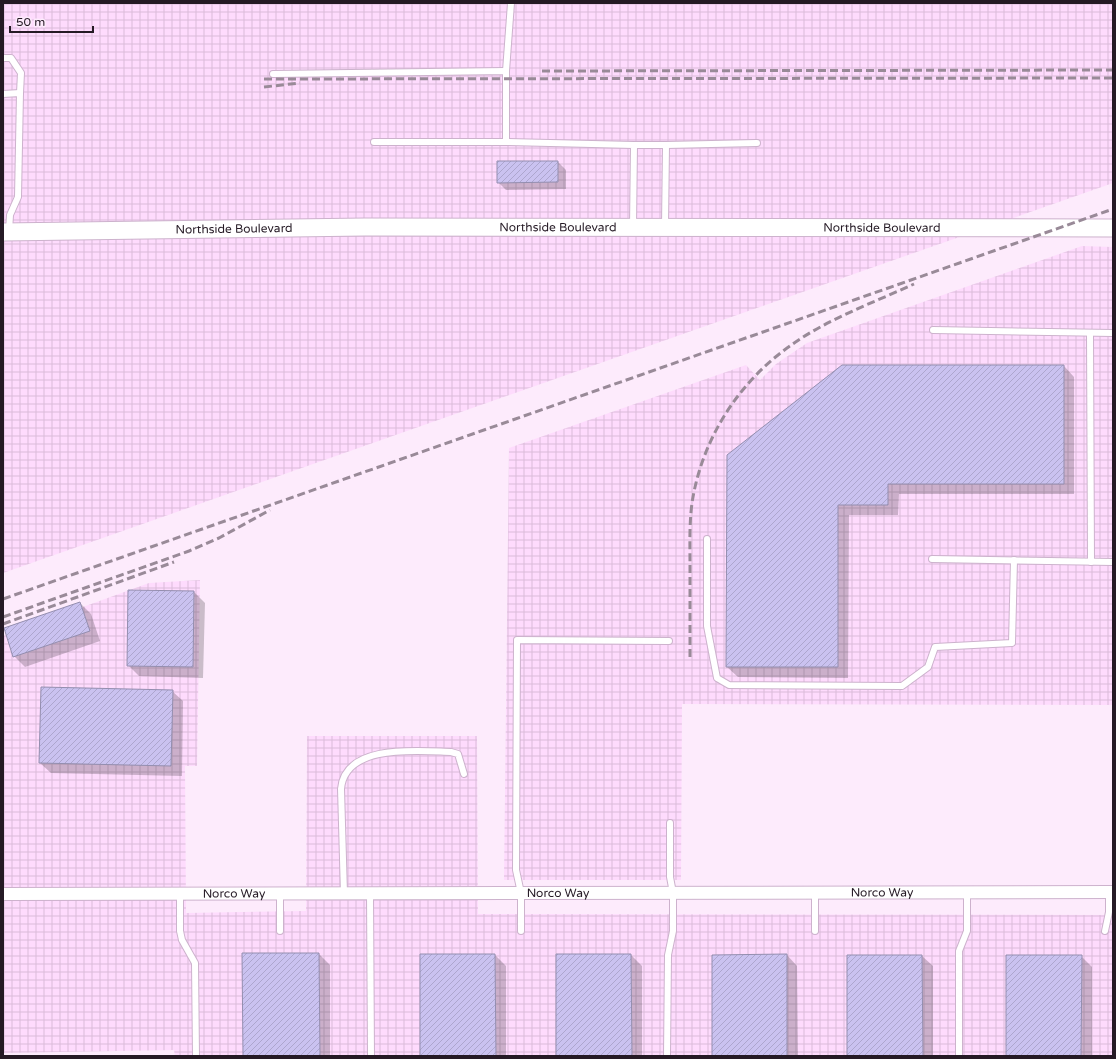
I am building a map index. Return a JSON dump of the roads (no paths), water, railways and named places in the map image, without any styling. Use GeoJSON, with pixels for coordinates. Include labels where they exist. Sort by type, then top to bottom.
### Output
{"type":"FeatureCollection","features":[{"type":"Feature","properties":{"kind":"main road","name":"Northside Boulevard"},"geometry":{"type":"LineString","coordinates":[[6,232],[365,227],[1113,228]]}},
{"type":"Feature","properties":{"kind":"street","name":"Norco Way"},"geometry":{"type":"LineString","coordinates":[[3,894],[1111,892]]}},
{"type":"Feature","properties":{"kind":"lane"},"geometry":{"type":"LineString","coordinates":[[506,142],[506,71],[511,3]]}},
{"type":"Feature","properties":{"kind":"lane"},"geometry":{"type":"LineString","coordinates":[[3,58],[11,58],[21,73],[18,197],[10,215],[6,232]]}},
{"type":"Feature","properties":{"kind":"lane"},"geometry":{"type":"LineString","coordinates":[[273,74],[506,71]]}},
{"type":"Feature","properties":{"kind":"lane"},"geometry":{"type":"LineString","coordinates":[[3,94],[20,93]]}},
{"type":"Feature","properties":{"kind":"lane"},"geometry":{"type":"LineString","coordinates":[[374,142],[506,142],[666,146],[757,143]]}},
{"type":"Feature","properties":{"kind":"lane"},"geometry":{"type":"LineString","coordinates":[[633,228],[634,145]]}},
{"type":"Feature","properties":{"kind":"lane"},"geometry":{"type":"LineString","coordinates":[[665,228],[666,146]]}},
{"type":"Feature","properties":{"kind":"lane"},"geometry":{"type":"LineString","coordinates":[[932,330],[1113,333]]}},
{"type":"Feature","properties":{"kind":"lane"},"geometry":{"type":"LineString","coordinates":[[1090,333],[1091,562]]}},
{"type":"Feature","properties":{"kind":"lane"},"geometry":{"type":"LineString","coordinates":[[707,539],[707,626],[717,678],[729,685],[902,686],[928,667],[935,646],[1012,643],[1014,560]]}},
{"type":"Feature","properties":{"kind":"lane"},"geometry":{"type":"LineString","coordinates":[[932,559],[1113,562]]}},
{"type":"Feature","properties":{"kind":"lane"},"geometry":{"type":"LineString","coordinates":[[521,931],[521,893],[516,870],[517,640],[669,641]]}},
{"type":"Feature","properties":{"kind":"lane"},"geometry":{"type":"LineString","coordinates":[[344,894],[341,789],[342,780],[353,764],[389,751],[451,752],[458,754],[464,774]]}},
{"type":"Feature","properties":{"kind":"lane"},"geometry":{"type":"LineString","coordinates":[[667,1056],[668,955],[673,931],[673,893],[670,877],[670,823]]}},
{"type":"Feature","properties":{"kind":"lane"},"geometry":{"type":"LineString","coordinates":[[959,1056],[959,951],[967,931],[967,892]]}},
{"type":"Feature","properties":{"kind":"lane"},"geometry":{"type":"LineString","coordinates":[[1105,931],[1111,892]]}},
{"type":"Feature","properties":{"kind":"lane"},"geometry":{"type":"LineString","coordinates":[[815,893],[815,931]]}},
{"type":"Feature","properties":{"kind":"lane"},"geometry":{"type":"LineString","coordinates":[[180,894],[180,931],[182,940],[195,963],[196,1056]]}},
{"type":"Feature","properties":{"kind":"lane"},"geometry":{"type":"LineString","coordinates":[[280,894],[280,931]]}},
{"type":"Feature","properties":{"kind":"lane"},"geometry":{"type":"LineString","coordinates":[[370,894],[371,1056]]}},
{"type":"Feature","properties":{"kind":"railway"},"geometry":{"type":"LineString","coordinates":[[542,71],[1113,70]]}},
{"type":"Feature","properties":{"kind":"railway"},"geometry":{"type":"LineString","coordinates":[[264,79],[1113,78]]}},
{"type":"Feature","properties":{"kind":"railway"},"geometry":{"type":"LineString","coordinates":[[264,87],[300,83]]}},
{"type":"Feature","properties":{"kind":"railway"},"geometry":{"type":"LineString","coordinates":[[3,599],[1113,209]]}},
{"type":"Feature","properties":{"kind":"railway"},"geometry":{"type":"LineString","coordinates":[[690,657],[690,523],[693,497],[698,474],[706,453],[715,432],[727,412],[740,393],[755,376],[772,360],[804,336],[850,312],[914,284]]}},
{"type":"Feature","properties":{"kind":"railway"},"geometry":{"type":"LineString","coordinates":[[3,617],[189,551],[219,538],[270,510]]}},
{"type":"Feature","properties":{"kind":"railway"},"geometry":{"type":"LineString","coordinates":[[3,624],[174,562]]}}]}
